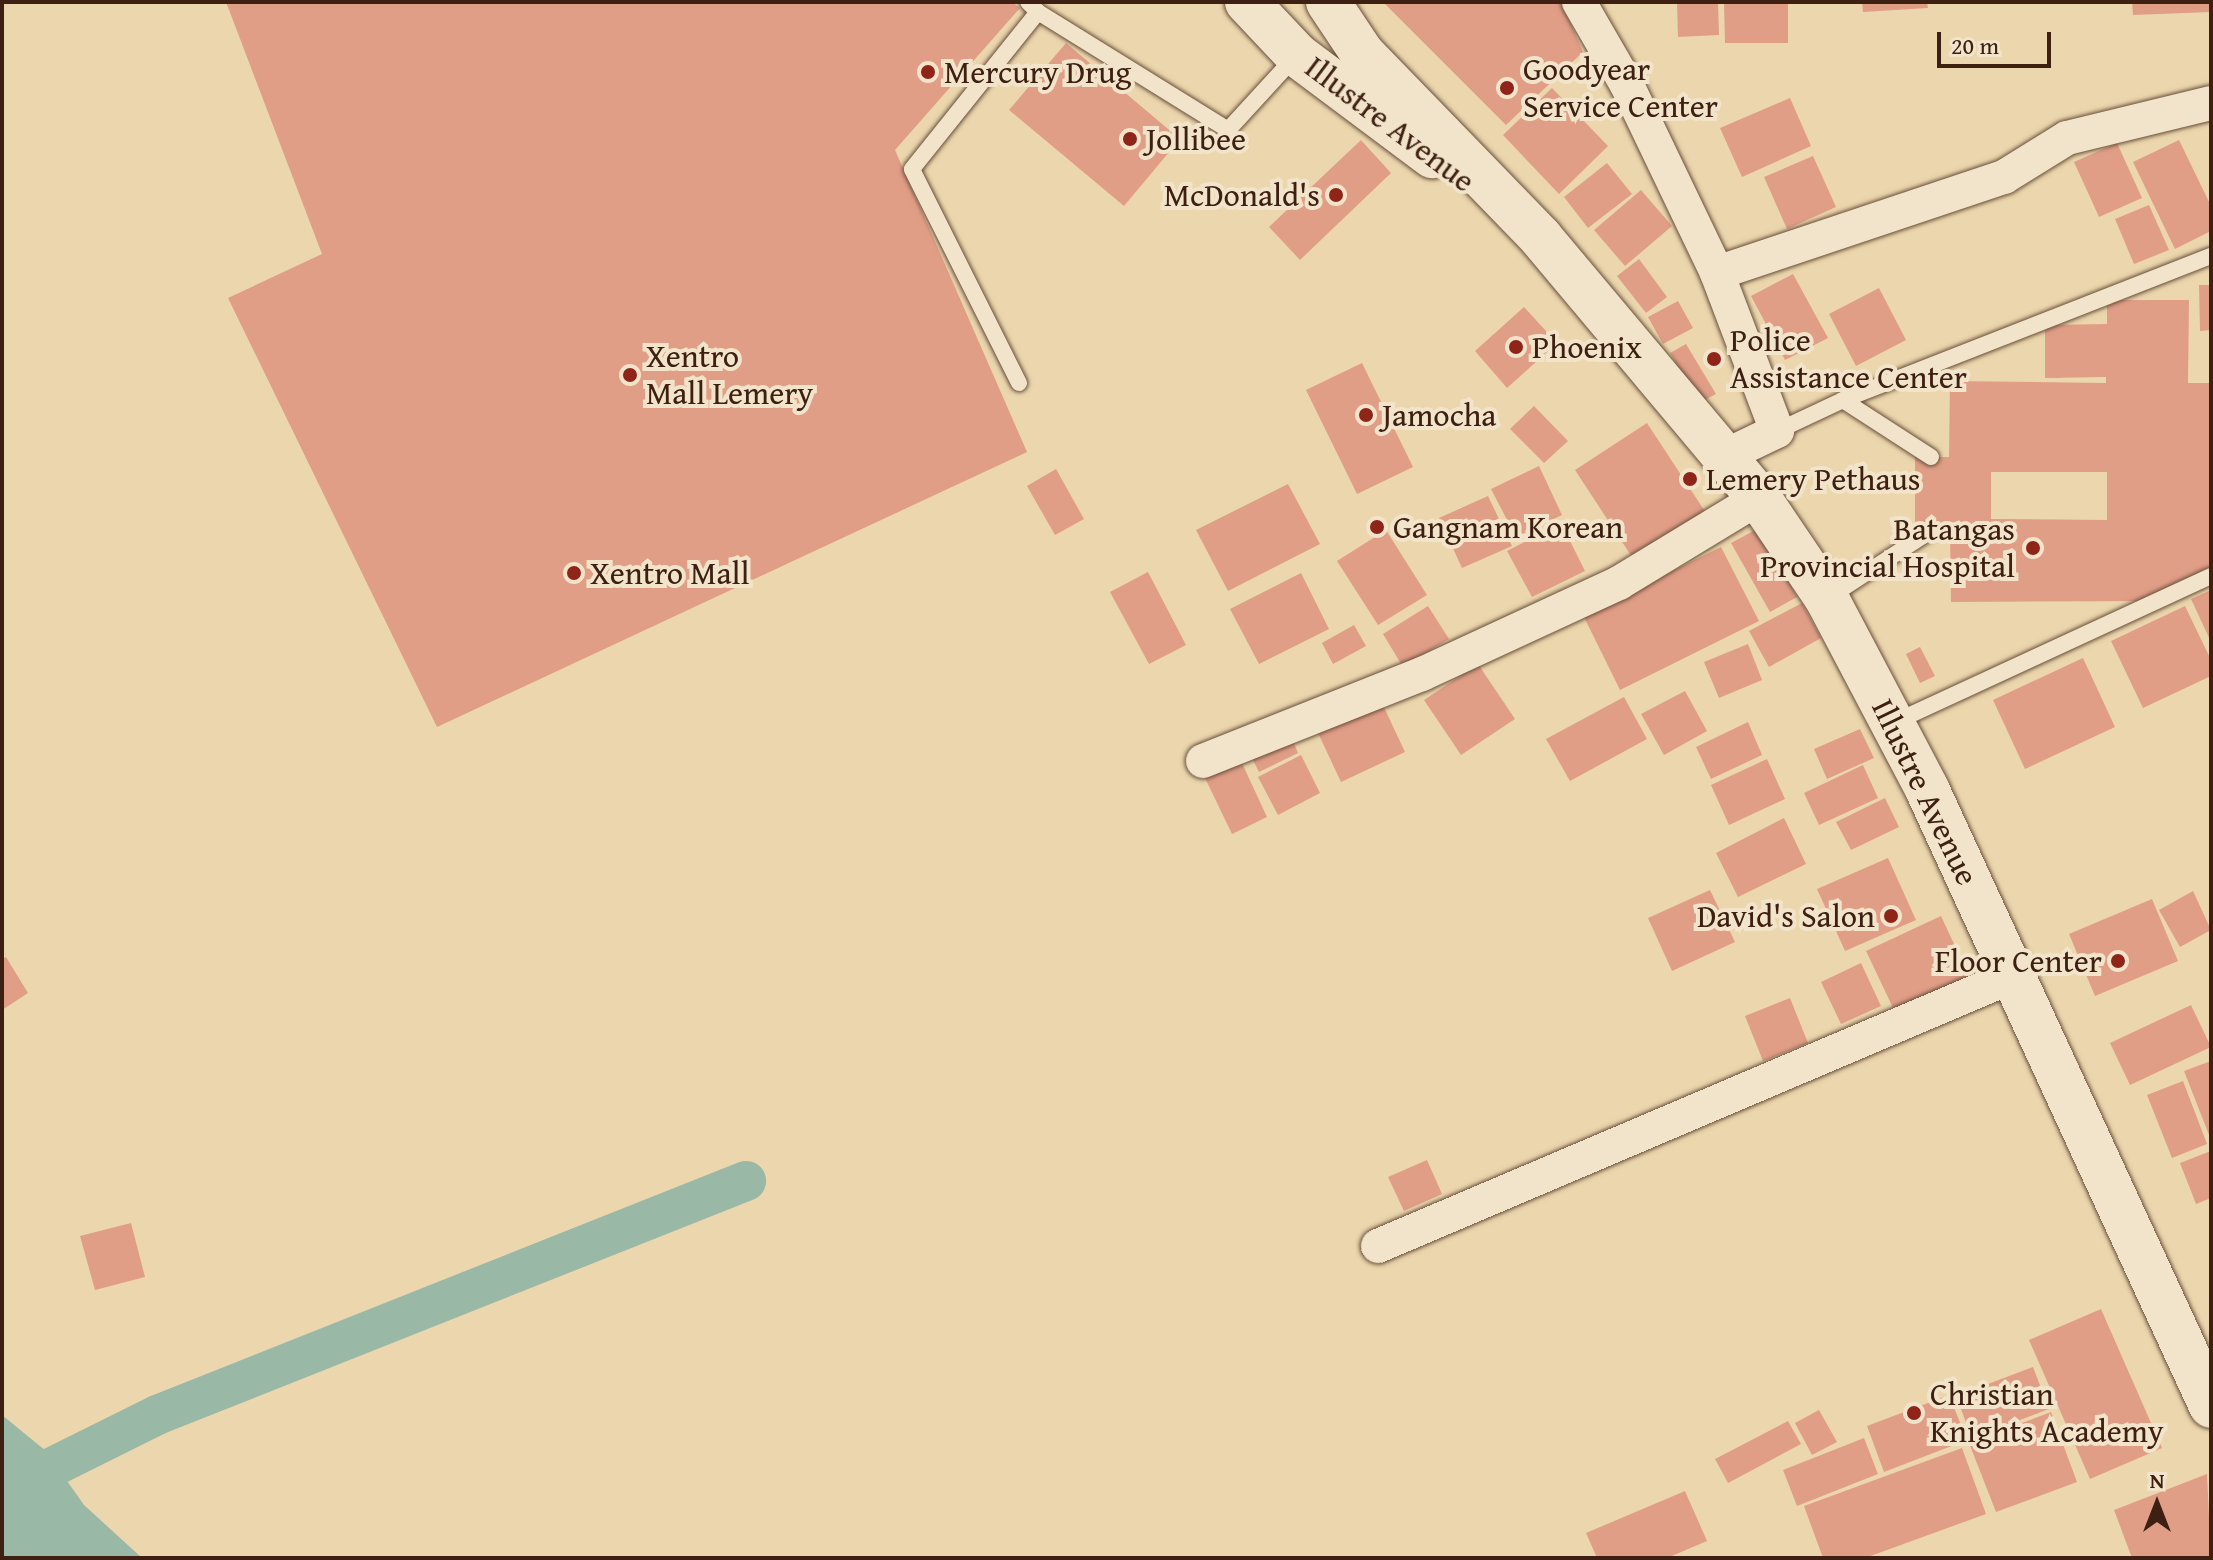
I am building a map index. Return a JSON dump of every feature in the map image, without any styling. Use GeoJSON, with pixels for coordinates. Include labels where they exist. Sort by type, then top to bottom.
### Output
{"type":"FeatureCollection","features":[{"type":"Feature","properties":{"kind":"main road","name":"Illustre Avenue"},"geometry":{"type":"LineString","coordinates":[[1247,2],[1297,55],[1541,238]]}},
{"type":"Feature","properties":{"kind":"main road","name":"Illustre Avenue"},"geometry":{"type":"LineString","coordinates":[[1328,2],[1362,53],[1541,238],[1759,498],[1827,599],[1893,724],[2013,976],[2211,1406]]}},
{"type":"Feature","properties":{"kind":"street"},"geometry":{"type":"LineString","coordinates":[[1579,2],[1627,85],[1717,273],[1777,431],[1723,457]]}},
{"type":"Feature","properties":{"kind":"street"},"geometry":{"type":"LineString","coordinates":[[1717,273],[2004,177],[2067,138],[2211,103]]}},
{"type":"Feature","properties":{"kind":"street"},"geometry":{"type":"LineString","coordinates":[[1203,761],[1422,674],[1619,583],[1759,498]]}},
{"type":"Feature","properties":{"kind":"street"},"geometry":{"type":"LineString","coordinates":[[1378,1246],[2013,976]]}},
{"type":"Feature","properties":{"kind":"lane"},"geometry":{"type":"LineString","coordinates":[[1019,383],[912,169],[1033,7],[1228,130],[1297,55]]}},
{"type":"Feature","properties":{"kind":"lane"},"geometry":{"type":"LineString","coordinates":[[1777,431],[1843,400],[2211,256]]}},
{"type":"Feature","properties":{"kind":"lane"},"geometry":{"type":"LineString","coordinates":[[1843,400],[1931,457]]}},
{"type":"Feature","properties":{"kind":"lane"},"geometry":{"type":"LineString","coordinates":[[1827,599],[1929,532]]}},
{"type":"Feature","properties":{"kind":"lane"},"geometry":{"type":"LineString","coordinates":[[1893,724],[2211,576]]}},
{"type":"Feature","properties":{"kind":"shaded area"},"geometry":{"type":"Polygon","coordinates":[[[2,1415],[46,1451],[84,1505],[142,1558],[2,1558],[2,1415]]]}},
{"type":"Feature","properties":{"kind":"building","name":"Xentro Mall"},"geometry":{"type":"Polygon","coordinates":[[[226,2],[1012,2],[1020,8],[895,150],[1027,452],[437,727],[228,298],[322,254],[226,2]]]}},
{"type":"Feature","properties":{"kind":"building","name":"Goodyear Service Center"},"geometry":{"type":"Polygon","coordinates":[[[1383,2],[1561,2],[1583,52],[1506,125],[1383,2]]]}},
{"type":"Feature","properties":{"kind":"building"},"geometry":{"type":"Polygon","coordinates":[[[1677,2],[1718,2],[1719,35],[1678,37],[1677,2]]]}},
{"type":"Feature","properties":{"kind":"building"},"geometry":{"type":"Polygon","coordinates":[[[1724,2],[1788,2],[1788,43],[1725,43],[1724,2]]]}},
{"type":"Feature","properties":{"kind":"building"},"geometry":{"type":"Polygon","coordinates":[[[1862,2],[1927,2],[1928,8],[1863,12],[1862,2]]]}},
{"type":"Feature","properties":{"kind":"building"},"geometry":{"type":"Polygon","coordinates":[[[2132,2],[2211,2],[2211,12],[2133,15],[2132,2]]]}},
{"type":"Feature","properties":{"kind":"building"},"geometry":{"type":"Polygon","coordinates":[[[1066,43],[1180,139],[1124,206],[1009,110],[1066,43]]]}},
{"type":"Feature","properties":{"kind":"building"},"geometry":{"type":"Polygon","coordinates":[[[1552,88],[1608,146],[1559,194],[1503,135],[1552,88]]]}},
{"type":"Feature","properties":{"kind":"building"},"geometry":{"type":"Polygon","coordinates":[[[1790,98],[1811,146],[1742,177],[1720,128],[1790,98]]]}},
{"type":"Feature","properties":{"kind":"building","name":"McDonald's"},"geometry":{"type":"Polygon","coordinates":[[[1361,140],[1391,173],[1300,260],[1269,227],[1361,140]]]}},
{"type":"Feature","properties":{"kind":"building"},"geometry":{"type":"Polygon","coordinates":[[[2179,140],[2211,206],[2211,231],[2175,249],[2133,162],[2179,140]]]}},
{"type":"Feature","properties":{"kind":"building"},"geometry":{"type":"Polygon","coordinates":[[[2117,143],[2142,198],[2099,217],[2074,162],[2117,143]]]}},
{"type":"Feature","properties":{"kind":"building"},"geometry":{"type":"Polygon","coordinates":[[[1813,156],[1836,207],[1787,229],[1764,177],[1813,156]]]}},
{"type":"Feature","properties":{"kind":"building"},"geometry":{"type":"Polygon","coordinates":[[[1607,163],[1632,194],[1588,228],[1564,197],[1607,163]]]}},
{"type":"Feature","properties":{"kind":"building"},"geometry":{"type":"Polygon","coordinates":[[[1641,190],[1672,226],[1625,266],[1594,230],[1641,190]]]}},
{"type":"Feature","properties":{"kind":"building"},"geometry":{"type":"Polygon","coordinates":[[[2149,205],[2169,250],[2134,264],[2115,219],[2149,205]]]}},
{"type":"Feature","properties":{"kind":"building"},"geometry":{"type":"Polygon","coordinates":[[[1639,259],[1667,297],[1646,313],[1617,276],[1639,259]]]}},
{"type":"Feature","properties":{"kind":"building"},"geometry":{"type":"Polygon","coordinates":[[[1793,274],[1828,338],[1785,360],[1751,296],[1793,274]]]}},
{"type":"Feature","properties":{"kind":"building"},"geometry":{"type":"Polygon","coordinates":[[[2199,285],[2211,285],[2211,330],[2200,331],[2199,285]]]}},
{"type":"Feature","properties":{"kind":"building"},"geometry":{"type":"Polygon","coordinates":[[[1879,288],[1906,340],[1856,366],[1829,314],[1879,288]]]}},
{"type":"Feature","properties":{"kind":"building","name":"Batangas Provincial Hospital"},"geometry":{"type":"Polygon","coordinates":[[[2107,300],[2189,300],[2188,383],[2211,383],[2211,574],[2160,601],[1951,602],[1950,532],[1915,532],[1915,457],[1949,457],[1950,381],[2106,383],[2106,377],[2045,378],[2045,325],[2107,324],[2107,300]],[[1991,472],[1991,519],[2107,520],[2107,472],[1991,472]]]}},
{"type":"Feature","properties":{"kind":"building"},"geometry":{"type":"Polygon","coordinates":[[[1678,301],[1693,328],[1663,344],[1648,317],[1678,301]]]}},
{"type":"Feature","properties":{"kind":"building","name":"Phoenix"},"geometry":{"type":"Polygon","coordinates":[[[1524,307],[1557,343],[1507,388],[1475,351],[1524,307]]]}},
{"type":"Feature","properties":{"kind":"building"},"geometry":{"type":"Polygon","coordinates":[[[1686,344],[1716,394],[1699,403],[1670,353],[1686,344]]]}},
{"type":"Feature","properties":{"kind":"building"},"geometry":{"type":"Polygon","coordinates":[[[1362,363],[1413,467],[1357,494],[1306,390],[1362,363]]]}},
{"type":"Feature","properties":{"kind":"building"},"geometry":{"type":"Polygon","coordinates":[[[1534,406],[1568,441],[1544,463],[1510,429],[1534,406]]]}},
{"type":"Feature","properties":{"kind":"building"},"geometry":{"type":"Polygon","coordinates":[[[1647,423],[1706,513],[1634,560],[1575,470],[1647,423]]]}},
{"type":"Feature","properties":{"kind":"building"},"geometry":{"type":"Polygon","coordinates":[[[1539,466],[1562,515],[1516,537],[1491,489],[1539,466]]]}},
{"type":"Feature","properties":{"kind":"building"},"geometry":{"type":"Polygon","coordinates":[[[1056,469],[1084,519],[1055,535],[1027,486],[1056,469]]]}},
{"type":"Feature","properties":{"kind":"building"},"geometry":{"type":"Polygon","coordinates":[[[1288,484],[1320,544],[1228,591],[1196,530],[1288,484]]]}},
{"type":"Feature","properties":{"kind":"building"},"geometry":{"type":"Polygon","coordinates":[[[1488,496],[1512,546],[1462,568],[1439,518],[1488,496]]]}},
{"type":"Feature","properties":{"kind":"building"},"geometry":{"type":"Polygon","coordinates":[[[1561,523],[1585,571],[1532,597],[1507,551],[1561,523]]]}},
{"type":"Feature","properties":{"kind":"building"},"geometry":{"type":"Polygon","coordinates":[[[1759,528],[1797,597],[1770,612],[1731,543],[1759,528]]]}},
{"type":"Feature","properties":{"kind":"building"},"geometry":{"type":"Polygon","coordinates":[[[1386,530],[1427,595],[1378,625],[1337,561],[1386,530]]]}},
{"type":"Feature","properties":{"kind":"building"},"geometry":{"type":"Polygon","coordinates":[[[1721,547],[1759,621],[1620,690],[1583,615],[1721,547]]]}},
{"type":"Feature","properties":{"kind":"building"},"geometry":{"type":"Polygon","coordinates":[[[1148,572],[1186,645],[1149,664],[1110,592],[1148,572]]]}},
{"type":"Feature","properties":{"kind":"building"},"geometry":{"type":"Polygon","coordinates":[[[1301,573],[1329,629],[1259,664],[1230,609],[1301,573]]]}},
{"type":"Feature","properties":{"kind":"building"},"geometry":{"type":"Polygon","coordinates":[[[2211,590],[2211,642],[2191,599],[2211,590]]]}},
{"type":"Feature","properties":{"kind":"building"},"geometry":{"type":"Polygon","coordinates":[[[1802,603],[1821,638],[1769,667],[1749,631],[1802,603]]]}},
{"type":"Feature","properties":{"kind":"building"},"geometry":{"type":"Polygon","coordinates":[[[1428,606],[1449,639],[1403,667],[1383,634],[1428,606]]]}},
{"type":"Feature","properties":{"kind":"building"},"geometry":{"type":"Polygon","coordinates":[[[2185,606],[2211,660],[2211,676],[2143,708],[2111,641],[2185,606]]]}},
{"type":"Feature","properties":{"kind":"building"},"geometry":{"type":"Polygon","coordinates":[[[1354,625],[1366,646],[1333,664],[1322,643],[1354,625]]]}},
{"type":"Feature","properties":{"kind":"building"},"geometry":{"type":"Polygon","coordinates":[[[1748,644],[1762,680],[1719,698],[1704,662],[1748,644]]]}},
{"type":"Feature","properties":{"kind":"building"},"geometry":{"type":"Polygon","coordinates":[[[1920,647],[1935,676],[1920,683],[1906,654],[1920,647]]]}},
{"type":"Feature","properties":{"kind":"building"},"geometry":{"type":"Polygon","coordinates":[[[2083,658],[2115,727],[2025,769],[1993,700],[2083,658]]]}},
{"type":"Feature","properties":{"kind":"building"},"geometry":{"type":"Polygon","coordinates":[[[1478,664],[1515,719],[1461,755],[1424,700],[1478,664]]]}},
{"type":"Feature","properties":{"kind":"building"},"geometry":{"type":"Polygon","coordinates":[[[1685,691],[1707,731],[1664,755],[1641,714],[1685,691]]]}},
{"type":"Feature","properties":{"kind":"building"},"geometry":{"type":"Polygon","coordinates":[[[1624,697],[1647,739],[1570,781],[1546,739],[1624,697]]]}},
{"type":"Feature","properties":{"kind":"building"},"geometry":{"type":"Polygon","coordinates":[[[1382,703],[1405,752],[1341,782],[1318,733],[1382,703]]]}},
{"type":"Feature","properties":{"kind":"building"},"geometry":{"type":"Polygon","coordinates":[[[1748,722],[1762,755],[1711,779],[1696,747],[1748,722]]]}},
{"type":"Feature","properties":{"kind":"building"},"geometry":{"type":"Polygon","coordinates":[[[1860,729],[1874,758],[1827,779],[1814,749],[1860,729]]]}},
{"type":"Feature","properties":{"kind":"building"},"geometry":{"type":"Polygon","coordinates":[[[1290,734],[1298,753],[1259,772],[1250,754],[1290,734]]]}},
{"type":"Feature","properties":{"kind":"building"},"geometry":{"type":"Polygon","coordinates":[[[1301,755],[1320,793],[1278,815],[1258,777],[1301,755]]]}},
{"type":"Feature","properties":{"kind":"building"},"geometry":{"type":"Polygon","coordinates":[[[1767,759],[1785,799],[1729,825],[1711,785],[1767,759]]]}},
{"type":"Feature","properties":{"kind":"building"},"geometry":{"type":"Polygon","coordinates":[[[1241,761],[1267,817],[1232,834],[1205,778],[1241,761]]]}},
{"type":"Feature","properties":{"kind":"building"},"geometry":{"type":"Polygon","coordinates":[[[1863,765],[1878,798],[1819,825],[1804,793],[1863,765]]]}},
{"type":"Feature","properties":{"kind":"building"},"geometry":{"type":"Polygon","coordinates":[[[1885,798],[1899,827],[1851,850],[1836,822],[1885,798]]]}},
{"type":"Feature","properties":{"kind":"building"},"geometry":{"type":"Polygon","coordinates":[[[1784,818],[1806,864],[1738,897],[1716,853],[1784,818]]]}},
{"type":"Feature","properties":{"kind":"building"},"geometry":{"type":"Polygon","coordinates":[[[1888,858],[1916,920],[1845,951],[1817,889],[1888,858]]]}},
{"type":"Feature","properties":{"kind":"building"},"geometry":{"type":"Polygon","coordinates":[[[1710,890],[1735,942],[1672,971],[1648,918],[1710,890]]]}},
{"type":"Feature","properties":{"kind":"building"},"geometry":{"type":"Polygon","coordinates":[[[2193,891],[2211,930],[2180,947],[2159,910],[2193,891]]]}},
{"type":"Feature","properties":{"kind":"building"},"geometry":{"type":"Polygon","coordinates":[[[2152,899],[2178,961],[2095,996],[2069,934],[2152,899]]]}},
{"type":"Feature","properties":{"kind":"building"},"geometry":{"type":"Polygon","coordinates":[[[1941,916],[1969,976],[1895,1012],[1866,951],[1941,916]]]}},
{"type":"Feature","properties":{"kind":"building"},"geometry":{"type":"Polygon","coordinates":[[[6,957],[28,993],[2,1010],[2,959],[6,957]]]}},
{"type":"Feature","properties":{"kind":"building"},"geometry":{"type":"Polygon","coordinates":[[[1861,963],[1881,1006],[1841,1024],[1821,982],[1861,963]]]}},
{"type":"Feature","properties":{"kind":"building"},"geometry":{"type":"Polygon","coordinates":[[[1790,998],[1808,1043],[1763,1061],[1745,1016],[1790,998]]]}},
{"type":"Feature","properties":{"kind":"building"},"geometry":{"type":"Polygon","coordinates":[[[2191,1005],[2211,1047],[2130,1085],[2110,1043],[2191,1005]]]}},
{"type":"Feature","properties":{"kind":"building"},"geometry":{"type":"Polygon","coordinates":[[[2211,1061],[2211,1140],[2184,1071],[2211,1061]]]}},
{"type":"Feature","properties":{"kind":"building"},"geometry":{"type":"Polygon","coordinates":[[[2183,1081],[2207,1144],[2172,1158],[2147,1095],[2183,1081]]]}},
{"type":"Feature","properties":{"kind":"building"},"geometry":{"type":"Polygon","coordinates":[[[2211,1151],[2211,1198],[2196,1204],[2180,1163],[2211,1151]]]}},
{"type":"Feature","properties":{"kind":"building"},"geometry":{"type":"Polygon","coordinates":[[[1427,1160],[1442,1194],[1404,1211],[1388,1177],[1427,1160]]]}},
{"type":"Feature","properties":{"kind":"building"},"geometry":{"type":"Polygon","coordinates":[[[131,1223],[145,1277],[95,1290],[80,1236],[131,1223]]]}},
{"type":"Feature","properties":{"kind":"building"},"geometry":{"type":"Polygon","coordinates":[[[2101,1309],[2162,1448],[2090,1479],[2029,1340],[2101,1309]]]}},
{"type":"Feature","properties":{"kind":"building"},"geometry":{"type":"Polygon","coordinates":[[[2033,1367],[2049,1409],[1972,1438],[1956,1396],[2033,1367]]]}},
{"type":"Feature","properties":{"kind":"building"},"geometry":{"type":"Polygon","coordinates":[[[1949,1395],[1967,1440],[1884,1472],[1867,1426],[1949,1395]]]}},
{"type":"Feature","properties":{"kind":"building"},"geometry":{"type":"Polygon","coordinates":[[[1819,1410],[1837,1442],[1812,1455],[1795,1423],[1819,1410]]]}},
{"type":"Feature","properties":{"kind":"building"},"geometry":{"type":"Polygon","coordinates":[[[2051,1412],[2077,1482],[1996,1512],[1969,1443],[2051,1412]]]}},
{"type":"Feature","properties":{"kind":"building"},"geometry":{"type":"Polygon","coordinates":[[[1788,1421],[1801,1444],[1728,1483],[1715,1459],[1788,1421]]]}},
{"type":"Feature","properties":{"kind":"building"},"geometry":{"type":"Polygon","coordinates":[[[1864,1438],[1878,1474],[1797,1506],[1783,1470],[1864,1438]]]}},
{"type":"Feature","properties":{"kind":"building"},"geometry":{"type":"Polygon","coordinates":[[[1962,1448],[1986,1514],[1865,1558],[1823,1558],[1804,1506],[1962,1448]]]}},
{"type":"Feature","properties":{"kind":"building"},"geometry":{"type":"Polygon","coordinates":[[[2207,1474],[2211,1558],[2132,1558],[2114,1510],[2207,1474]]]}},
{"type":"Feature","properties":{"kind":"building"},"geometry":{"type":"Polygon","coordinates":[[[1685,1491],[1707,1541],[1667,1558],[1597,1558],[1586,1533],[1685,1491]]]}},
{"type":"Feature","properties":{"kind":"waterway"},"geometry":{"type":"LineString","coordinates":[[2,1492],[157,1415],[746,1181]]}},
{"type":"Feature","properties":{"kind":"place","name":"Mercury Drug"},"geometry":{"type":"Point","coordinates":[928,72]}},
{"type":"Feature","properties":{"kind":"place","name":"Goodyear Service Center"},"geometry":{"type":"Point","coordinates":[1507,88]}},
{"type":"Feature","properties":{"kind":"place","name":"Jollibee"},"geometry":{"type":"Point","coordinates":[1130,139]}},
{"type":"Feature","properties":{"kind":"place","name":"McDonald's"},"geometry":{"type":"Point","coordinates":[1336,195]}},
{"type":"Feature","properties":{"kind":"place","name":"Phoenix"},"geometry":{"type":"Point","coordinates":[1516,347]}},
{"type":"Feature","properties":{"kind":"place","name":"Police Assistance Center"},"geometry":{"type":"Point","coordinates":[1714,359]}},
{"type":"Feature","properties":{"kind":"place","name":"Xentro Mall Lemery"},"geometry":{"type":"Point","coordinates":[630,375]}},
{"type":"Feature","properties":{"kind":"place","name":"Jamocha"},"geometry":{"type":"Point","coordinates":[1366,415]}},
{"type":"Feature","properties":{"kind":"place","name":"Lemery Pethaus"},"geometry":{"type":"Point","coordinates":[1690,479]}},
{"type":"Feature","properties":{"kind":"place","name":"Gangnam Korean"},"geometry":{"type":"Point","coordinates":[1377,527]}},
{"type":"Feature","properties":{"kind":"place","name":"Batangas Provincial Hospital"},"geometry":{"type":"Point","coordinates":[2033,548]}},
{"type":"Feature","properties":{"kind":"place","name":"Xentro Mall"},"geometry":{"type":"Point","coordinates":[574,573]}},
{"type":"Feature","properties":{"kind":"place","name":"David's Salon"},"geometry":{"type":"Point","coordinates":[1891,916]}},
{"type":"Feature","properties":{"kind":"place","name":"Floor Center"},"geometry":{"type":"Point","coordinates":[2118,961]}},
{"type":"Feature","properties":{"kind":"place","name":"Christian Knights Academy"},"geometry":{"type":"Point","coordinates":[1914,1413]}}]}
